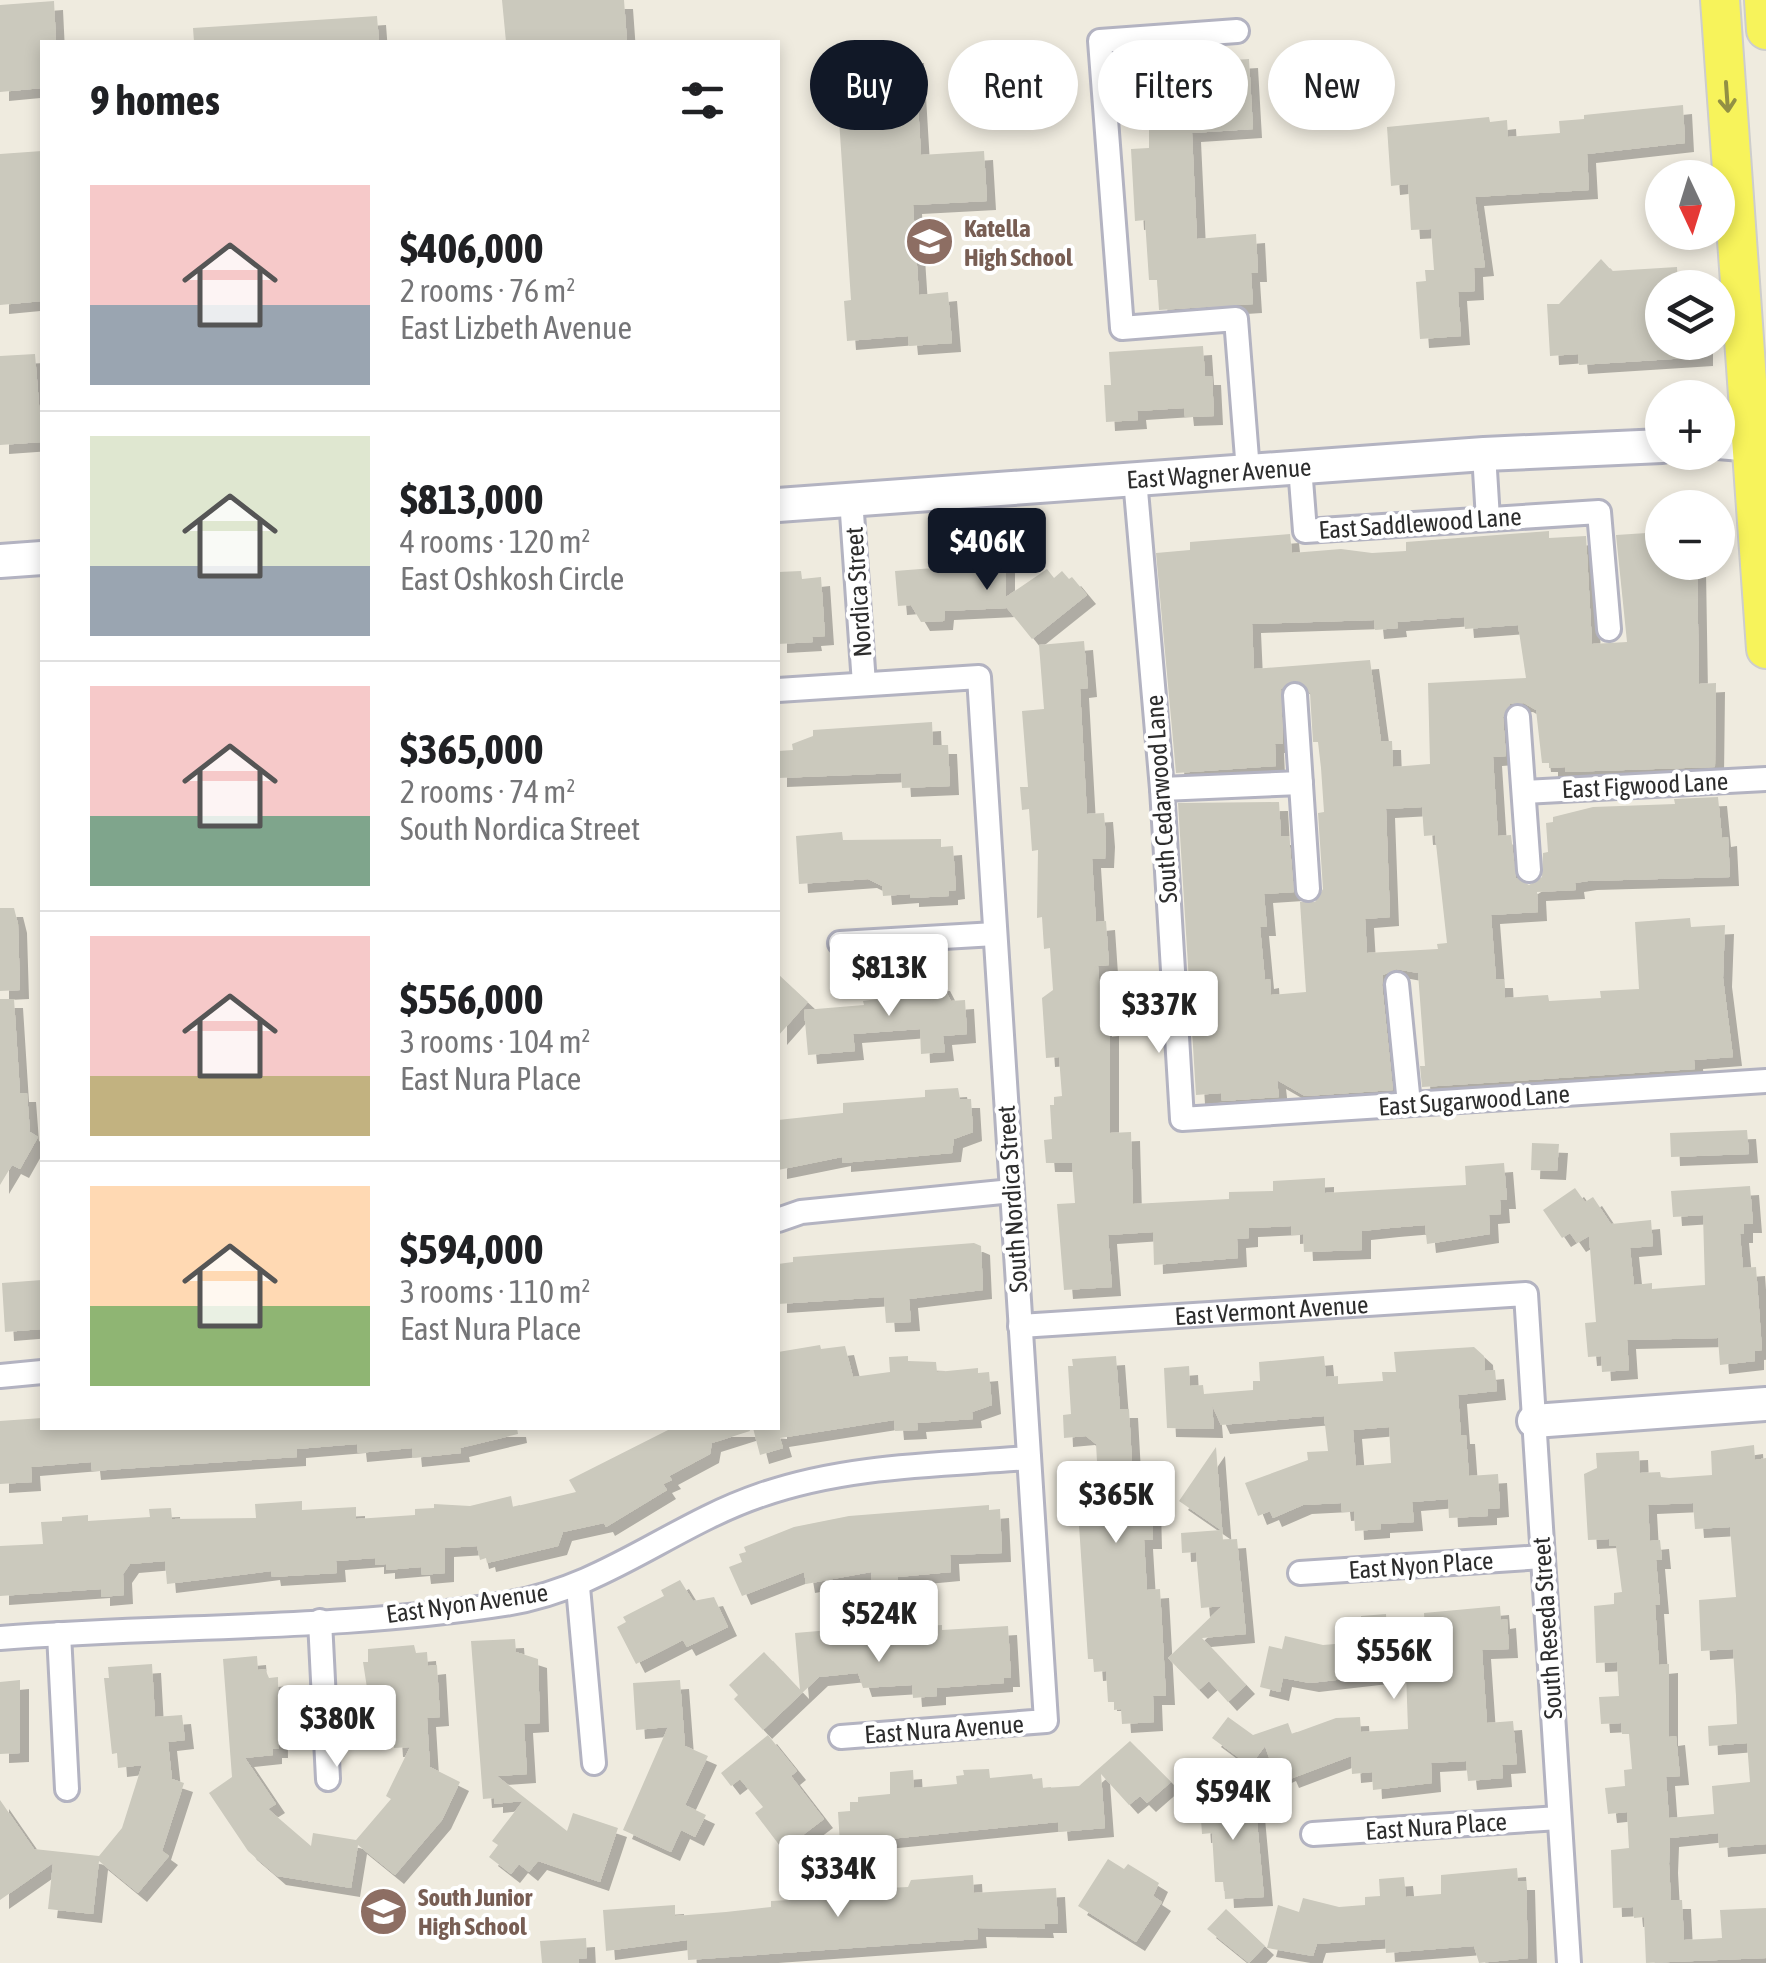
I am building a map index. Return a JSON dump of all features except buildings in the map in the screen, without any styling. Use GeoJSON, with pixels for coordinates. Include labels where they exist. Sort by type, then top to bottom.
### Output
{"type":"FeatureCollection","features":[{"type":"Feature","properties":{"kind":"main road"},"geometry":{"type":"LineString","coordinates":[[1720,0],[1744,444],[1766,649]]}},
{"type":"Feature","properties":{"kind":"main road"},"geometry":{"type":"LineString","coordinates":[[1764,0],[1766,30]]}},
{"type":"Feature","properties":{"kind":"street"},"geometry":{"type":"LineString","coordinates":[[1237,31],[1100,41],[1122,328],[1236,320],[1248,471]]}},
{"type":"Feature","properties":{"kind":"street","name":"East Wagner Avenue"},"geometry":{"type":"LineString","coordinates":[[780,505],[1484,454],[1645,447]]}},
{"type":"Feature","properties":{"kind":"street"},"geometry":{"type":"LineString","coordinates":[[1484,454],[1488,519]]}},
{"type":"Feature","properties":{"kind":"street","name":"East Saddlewood Lane"},"geometry":{"type":"LineString","coordinates":[[1300,467],[1305,531],[1600,512],[1609,630]]}},
{"type":"Feature","properties":{"kind":"street","name":"South Cedarwood Lane"},"geometry":{"type":"LineString","coordinates":[[1134,479],[1162,788],[1182,1119]]}},
{"type":"Feature","properties":{"kind":"street","name":"Nordica Street"},"geometry":{"type":"LineString","coordinates":[[851,500],[864,684]]}},
{"type":"Feature","properties":{"kind":"street"},"geometry":{"type":"LineString","coordinates":[[0,561],[40,558]]}},
{"type":"Feature","properties":{"kind":"street","name":"South Nordica Street"},"geometry":{"type":"LineString","coordinates":[[864,684],[979,677],[1046,1722]]}},
{"type":"Feature","properties":{"kind":"street"},"geometry":{"type":"LineString","coordinates":[[780,690],[864,684]]}},
{"type":"Feature","properties":{"kind":"street"},"geometry":{"type":"LineString","coordinates":[[1294,694],[1308,889]]}},
{"type":"Feature","properties":{"kind":"street"},"geometry":{"type":"LineString","coordinates":[[1518,718],[1529,870]]}},
{"type":"Feature","properties":{"kind":"street","name":"East Figwood Lane"},"geometry":{"type":"LineString","coordinates":[[1524,792],[1766,779]]}},
{"type":"Feature","properties":{"kind":"street"},"geometry":{"type":"LineString","coordinates":[[1162,788],[1301,783]]}},
{"type":"Feature","properties":{"kind":"street"},"geometry":{"type":"LineString","coordinates":[[840,944],[995,934]]}},
{"type":"Feature","properties":{"kind":"street"},"geometry":{"type":"LineString","coordinates":[[1397,984],[1409,1104]]}},
{"type":"Feature","properties":{"kind":"street","name":"East Sugarwood Lane"},"geometry":{"type":"LineString","coordinates":[[1182,1119],[1766,1081]]}},
{"type":"Feature","properties":{"kind":"street"},"geometry":{"type":"LineString","coordinates":[[780,1219],[801,1212],[1012,1191]]}},
{"type":"Feature","properties":{"kind":"street","name":"East Vermont Avenue"},"geometry":{"type":"LineString","coordinates":[[1020,1326],[1526,1294]]}},
{"type":"Feature","properties":{"kind":"street","name":"South Reseda Street"},"geometry":{"type":"LineString","coordinates":[[1526,1294],[1569,1963]]}},
{"type":"Feature","properties":{"kind":"street"},"geometry":{"type":"LineString","coordinates":[[0,1376],[40,1372]]}},
{"type":"Feature","properties":{"kind":"street"},"geometry":{"type":"LineString","coordinates":[[1534,1422],[1766,1404]]}},
{"type":"Feature","properties":{"kind":"street","name":"East Nyon Avenue"},"geometry":{"type":"LineString","coordinates":[[0,1638],[320,1621],[505,1604],[578,1586],[758,1496],[840,1472],[1029,1458]]}},
{"type":"Feature","properties":{"kind":"street","name":"East Nyon Place"},"geometry":{"type":"LineString","coordinates":[[1300,1573],[1543,1557]]}},
{"type":"Feature","properties":{"kind":"street"},"geometry":{"type":"LineString","coordinates":[[578,1586],[594,1763]]}},
{"type":"Feature","properties":{"kind":"street"},"geometry":{"type":"LineString","coordinates":[[320,1621],[328,1779]]}},
{"type":"Feature","properties":{"kind":"street"},"geometry":{"type":"LineString","coordinates":[[59,1634],[67,1789]]}},
{"type":"Feature","properties":{"kind":"street","name":"East Nura Avenue"},"geometry":{"type":"LineString","coordinates":[[841,1737],[1046,1722]]}},
{"type":"Feature","properties":{"kind":"street","name":"East Nura Place"},"geometry":{"type":"LineString","coordinates":[[1313,1834],[1559,1818]]}},
{"type":"Feature","properties":{"kind":"place","name":"Katella High School"},"geometry":{"type":"Point","coordinates":[929,242]}},
{"type":"Feature","properties":{"kind":"place","name":"South Junior High School"},"geometry":{"type":"Point","coordinates":[383,1911]}}]}
